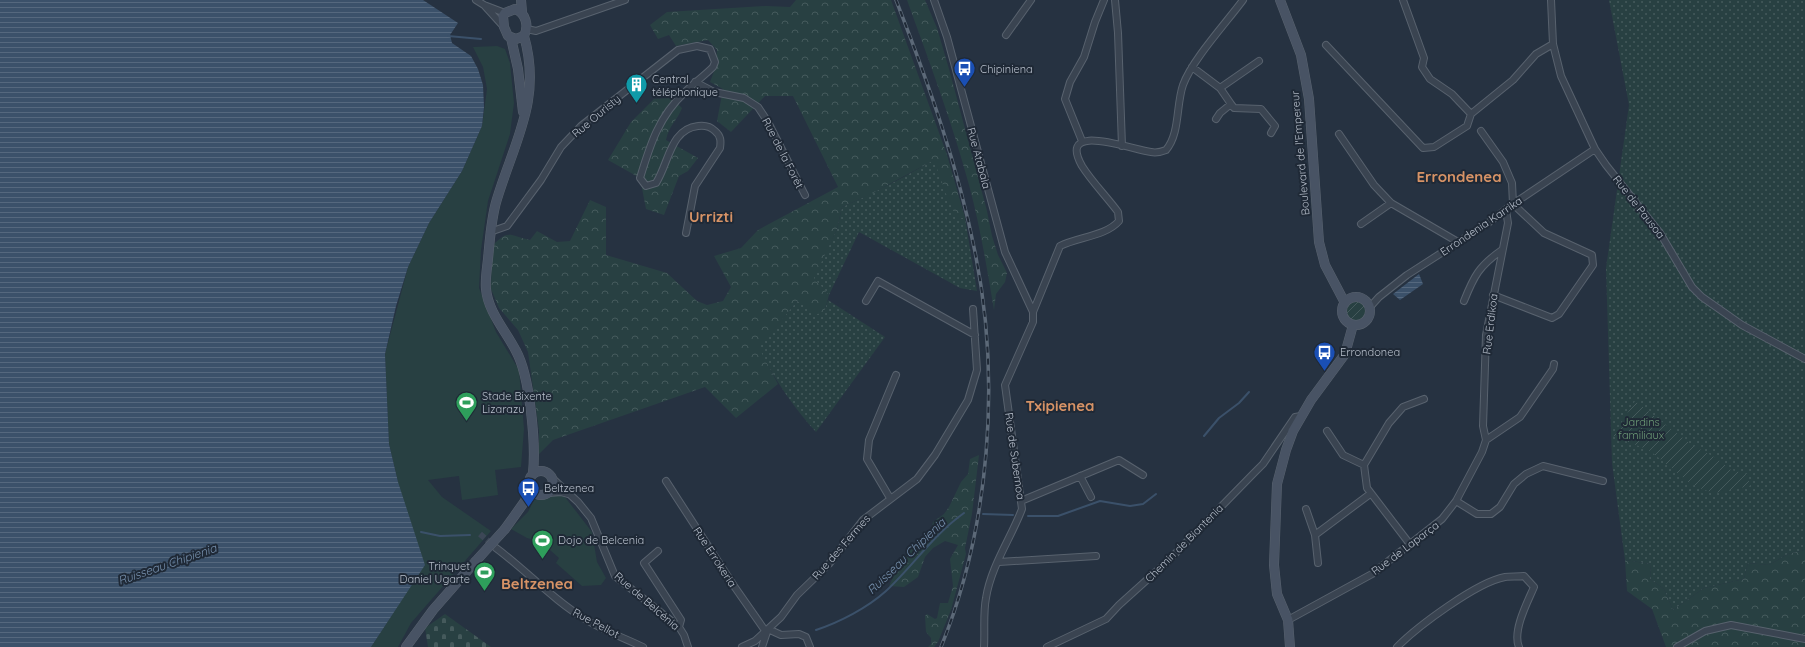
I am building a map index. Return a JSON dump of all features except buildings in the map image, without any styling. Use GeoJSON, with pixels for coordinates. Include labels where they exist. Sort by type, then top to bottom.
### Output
{"type":"FeatureCollection","features":[{"type":"Feature","properties":{"kind":"main road"},"geometry":{"type":"LineString","coordinates":[[509,0],[504,27],[511,38],[518,69],[524,115]]}},
{"type":"Feature","properties":{"kind":"main road"},"geometry":{"type":"LineString","coordinates":[[522,0],[522,12],[531,76],[529,94],[511,162],[496,200],[490,232],[486,289],[492,308],[516,351],[525,375],[534,458],[538,472]]}},
{"type":"Feature","properties":{"kind":"main road","name":"Boulevard de l'Empereur"},"geometry":{"type":"LineString","coordinates":[[1280,0],[1301,55],[1309,99],[1319,242],[1324,265],[1344,302],[1342,310],[1343,317],[1353,325]]}},
{"type":"Feature","properties":{"kind":"main road"},"geometry":{"type":"LineString","coordinates":[[506,12],[515,9],[522,12]]}},
{"type":"Feature","properties":{"kind":"main road"},"geometry":{"type":"LineString","coordinates":[[511,38],[516,39],[525,32]]}},
{"type":"Feature","properties":{"kind":"main road"},"geometry":{"type":"LineString","coordinates":[[1290,647],[1288,620],[1277,594],[1274,565],[1277,484],[1286,450],[1301,416],[1345,354],[1353,325],[1360,325],[1367,321],[1370,314],[1370,307],[1367,301],[1362,297],[1355,296],[1344,302]]}},
{"type":"Feature","properties":{"kind":"main road"},"geometry":{"type":"LineString","coordinates":[[525,501],[536,494],[543,495],[548,493],[552,487],[551,477],[538,472]]}},
{"type":"Feature","properties":{"kind":"main road"},"geometry":{"type":"LineString","coordinates":[[409,645],[433,610],[505,529],[525,501],[529,486],[529,479],[538,472]]}},
{"type":"Feature","properties":{"kind":"main road"},"geometry":{"type":"LineString","coordinates":[[529,486],[536,494]]}},
{"type":"Feature","properties":{"kind":"street"},"geometry":{"type":"LineString","coordinates":[[476,0],[484,5],[506,12]]}},
{"type":"Feature","properties":{"kind":"street"},"geometry":{"type":"LineString","coordinates":[[525,32],[536,31],[625,0]]}},
{"type":"Feature","properties":{"kind":"street","name":"Rue Atabala"},"geometry":{"type":"LineString","coordinates":[[934,0],[948,37],[1005,252],[1033,312]]}},
{"type":"Feature","properties":{"kind":"street"},"geometry":{"type":"LineString","coordinates":[[1006,35],[1031,0]]}},
{"type":"Feature","properties":{"kind":"street"},"geometry":{"type":"LineString","coordinates":[[1104,0],[1095,22],[1084,57],[1070,82],[1065,99],[1082,141],[1094,140],[1152,153],[1166,150],[1170,146],[1183,86],[1192,67],[1243,0]]}},
{"type":"Feature","properties":{"kind":"street"},"geometry":{"type":"LineString","coordinates":[[1115,0],[1118,33],[1122,146]]}},
{"type":"Feature","properties":{"kind":"street"},"geometry":{"type":"LineString","coordinates":[[1403,0],[1424,58],[1422,67],[1430,79],[1452,94],[1471,114]]}},
{"type":"Feature","properties":{"kind":"street","name":"Rue de Pausoa"},"geometry":{"type":"LineString","coordinates":[[1551,0],[1553,44],[1561,76],[1595,149],[1660,233],[1692,286],[1702,297],[1742,325],[1805,359]]}},
{"type":"Feature","properties":{"kind":"street"},"geometry":{"type":"LineString","coordinates":[[484,5],[504,27]]}},
{"type":"Feature","properties":{"kind":"street"},"geometry":{"type":"LineString","coordinates":[[1326,45],[1423,148],[1434,147],[1467,126],[1471,114],[1513,80],[1536,54],[1553,44]]}},
{"type":"Feature","properties":{"kind":"street","name":"Rue Ouristy"},"geometry":{"type":"LineString","coordinates":[[490,232],[507,226],[541,180],[562,147],[581,126],[678,50],[687,47],[704,46],[710,49],[715,62],[712,67],[675,102],[658,125],[640,178],[646,186],[656,183],[675,140],[689,128],[700,125],[707,126],[718,134],[721,142],[720,148],[695,186],[686,233]]}},
{"type":"Feature","properties":{"kind":"street"},"geometry":{"type":"LineString","coordinates":[[1220,88],[1259,61]]}},
{"type":"Feature","properties":{"kind":"street"},"geometry":{"type":"LineString","coordinates":[[1192,67],[1220,88],[1234,108],[1262,109],[1275,126],[1271,133]]}},
{"type":"Feature","properties":{"kind":"street","name":"Rue de la Forêt"},"geometry":{"type":"LineString","coordinates":[[695,82],[714,92],[744,98],[758,107],[768,122],[805,196]]}},
{"type":"Feature","properties":{"kind":"street"},"geometry":{"type":"LineString","coordinates":[[1216,119],[1220,113],[1231,104]]}},
{"type":"Feature","properties":{"kind":"street"},"geometry":{"type":"LineString","coordinates":[[1481,131],[1503,162],[1512,183],[1513,204],[1544,233],[1592,255],[1593,265],[1559,314],[1552,318],[1493,295]]}},
{"type":"Feature","properties":{"kind":"street"},"geometry":{"type":"LineString","coordinates":[[1339,134],[1374,185],[1391,203],[1458,242]]}},
{"type":"Feature","properties":{"kind":"street","name":"Rue de Subernoa"},"geometry":{"type":"LineString","coordinates":[[984,647],[986,598],[992,576],[1022,509],[1005,385],[1033,322],[1033,312],[1060,246],[1068,242],[1114,228],[1119,221],[1118,212],[1082,166],[1076,152],[1077,145],[1082,141]]}},
{"type":"Feature","properties":{"kind":"street","name":"Errondenia Karrika"},"geometry":{"type":"LineString","coordinates":[[1370,307],[1379,297],[1407,275],[1595,149]]}},
{"type":"Feature","properties":{"kind":"street"},"geometry":{"type":"LineString","coordinates":[[1360,224],[1391,203]]}},
{"type":"Feature","properties":{"kind":"street","name":"Rue Erdikoa"},"geometry":{"type":"LineString","coordinates":[[1486,440],[1483,426],[1486,334],[1508,223],[1506,210]]}},
{"type":"Feature","properties":{"kind":"street"},"geometry":{"type":"LineString","coordinates":[[1464,301],[1474,276],[1490,258],[1502,250]]}},
{"type":"Feature","properties":{"kind":"street"},"geometry":{"type":"LineString","coordinates":[[866,302],[878,281],[975,335]]}},
{"type":"Feature","properties":{"kind":"street","name":"Rue des Fermes"},"geometry":{"type":"LineString","coordinates":[[742,647],[755,641],[781,618],[797,595],[829,564],[863,520],[917,479],[935,455],[968,400],[976,370],[973,309]]}},
{"type":"Feature","properties":{"kind":"street"},"geometry":{"type":"LineString","coordinates":[[1486,440],[1520,417],[1553,369],[1554,364]]}},
{"type":"Feature","properties":{"kind":"street"},"geometry":{"type":"LineString","coordinates":[[890,498],[867,459],[868,440],[896,375]]}},
{"type":"Feature","properties":{"kind":"street"},"geometry":{"type":"LineString","coordinates":[[1410,544],[1370,494],[1367,488],[1364,465],[1389,423],[1403,407],[1424,399]]}},
{"type":"Feature","properties":{"kind":"street","name":"Chemin de Biantenia"},"geometry":{"type":"LineString","coordinates":[[1046,647],[1100,624],[1110,615],[1169,560],[1263,464],[1295,417],[1301,416]]}},
{"type":"Feature","properties":{"kind":"street"},"geometry":{"type":"LineString","coordinates":[[1327,431],[1342,455],[1364,465]]}},
{"type":"Feature","properties":{"kind":"street","name":"Rue de Laparça"},"geometry":{"type":"LineString","coordinates":[[1288,620],[1372,574],[1442,519],[1456,501],[1482,452],[1486,440]]}},
{"type":"Feature","properties":{"kind":"street"},"geometry":{"type":"LineString","coordinates":[[1021,500],[1119,460],[1144,475]]}},
{"type":"Feature","properties":{"kind":"street"},"geometry":{"type":"LineString","coordinates":[[1456,501],[1478,514],[1491,514],[1500,507],[1514,484],[1526,474],[1543,466],[1603,481]]}},
{"type":"Feature","properties":{"kind":"street"},"geometry":{"type":"LineString","coordinates":[[1080,476],[1090,497]]}},
{"type":"Feature","properties":{"kind":"street","name":"Rue de Belcénia"},"geometry":{"type":"LineString","coordinates":[[551,477],[570,494],[596,527],[609,565],[615,576],[679,628],[684,635],[688,647]]}},
{"type":"Feature","properties":{"kind":"street","name":"Rue Errokeria"},"geometry":{"type":"LineString","coordinates":[[666,481],[734,586],[767,631]]}},
{"type":"Feature","properties":{"kind":"street"},"geometry":{"type":"LineString","coordinates":[[548,493],[561,492],[570,494]]}},
{"type":"Feature","properties":{"kind":"street"},"geometry":{"type":"LineString","coordinates":[[1315,535],[1370,494]]}},
{"type":"Feature","properties":{"kind":"street"},"geometry":{"type":"LineString","coordinates":[[1306,509],[1315,535],[1318,563]]}},
{"type":"Feature","properties":{"kind":"street","name":"Rue Pellot"},"geometry":{"type":"LineString","coordinates":[[496,548],[520,566],[564,605],[586,620],[643,647]]}},
{"type":"Feature","properties":{"kind":"street"},"geometry":{"type":"LineString","coordinates":[[658,551],[644,563],[681,620],[679,628]]}},
{"type":"Feature","properties":{"kind":"street"},"geometry":{"type":"LineString","coordinates":[[999,562],[1096,556]]}},
{"type":"Feature","properties":{"kind":"street"},"geometry":{"type":"LineString","coordinates":[[1397,647],[1429,619],[1481,587],[1505,577],[1524,576],[1534,587],[1522,614],[1517,642],[1519,647]]}},
{"type":"Feature","properties":{"kind":"street"},"geometry":{"type":"LineString","coordinates":[[1676,647],[1704,632],[1731,626],[1805,639]]}},
{"type":"Feature","properties":{"kind":"street"},"geometry":{"type":"LineString","coordinates":[[762,647],[767,631],[781,635],[799,634],[806,637],[810,647]]}},
{"type":"Feature","properties":{"kind":"green space"},"geometry":{"type":"Polygon","coordinates":[[[796,0],[891,0],[946,152],[965,218],[958,218],[949,202],[934,160],[871,194],[842,207],[837,229],[814,278],[829,295],[824,313],[817,314],[797,301],[759,348],[778,384],[736,418],[705,387],[553,440],[539,454],[539,430],[528,352],[518,330],[499,308],[491,289],[492,246],[506,235],[513,235],[530,240],[537,231],[557,242],[570,241],[590,200],[606,207],[606,255],[667,273],[697,301],[707,305],[723,301],[731,287],[714,256],[741,248],[758,230],[838,187],[793,96],[765,96],[731,132],[717,121],[723,89],[710,82],[716,66],[717,50],[708,40],[676,46],[669,35],[658,39],[650,25],[667,12],[766,6],[790,7],[796,0]]]}},
{"type":"Feature","properties":{"kind":"green space"},"geometry":{"type":"Polygon","coordinates":[[[907,0],[925,0],[937,28],[987,211],[992,236],[998,255],[1007,273],[1005,282],[996,294],[994,310],[980,231],[969,185],[948,115],[907,0]]]}},
{"type":"Feature","properties":{"kind":"green space"},"geometry":{"type":"Polygon","coordinates":[[[1609,0],[1805,0],[1805,550],[1788,554],[1769,565],[1748,563],[1744,579],[1704,588],[1673,610],[1664,589],[1650,579],[1651,564],[1625,560],[1612,463],[1606,268],[1629,105],[1609,0]]]}},
{"type":"Feature","properties":{"kind":"green space"},"geometry":{"type":"Polygon","coordinates":[[[497,46],[505,49],[510,63],[514,103],[510,134],[488,201],[481,250],[479,288],[496,332],[519,370],[524,429],[521,467],[495,470],[498,495],[462,500],[459,476],[428,480],[442,497],[491,531],[411,623],[398,647],[371,647],[397,607],[398,482],[389,444],[385,354],[408,267],[429,223],[462,171],[482,126],[487,89],[483,67],[473,47],[497,46]]]}},
{"type":"Feature","properties":{"kind":"green space"},"geometry":{"type":"Polygon","coordinates":[[[672,98],[682,108],[669,130],[666,140],[698,158],[688,171],[679,176],[664,215],[646,209],[640,178],[608,160],[631,122],[654,99],[672,98]]]}},
{"type":"Feature","properties":{"kind":"green space"},"geometry":{"type":"Polygon","coordinates":[[[946,152],[965,218],[977,291],[960,288],[859,232],[829,295],[813,278],[837,229],[842,207],[869,195],[946,152]]]}},
{"type":"Feature","properties":{"kind":"green space"},"geometry":{"type":"Polygon","coordinates":[[[1356,297],[1366,301],[1370,311],[1366,321],[1356,325],[1346,321],[1342,311],[1346,301],[1356,297]]]}},
{"type":"Feature","properties":{"kind":"green space"},"geometry":{"type":"Polygon","coordinates":[[[828,300],[885,337],[816,432],[784,392],[758,348],[797,301],[824,312],[828,300]]]}},
{"type":"Feature","properties":{"kind":"green space","name":"Jardins familiaux"},"geometry":{"type":"Polygon","coordinates":[[[1635,401],[1692,445],[1716,458],[1731,470],[1747,474],[1750,486],[1714,493],[1699,488],[1691,484],[1649,450],[1613,436],[1635,401]]]}},
{"type":"Feature","properties":{"kind":"green space"},"geometry":{"type":"Polygon","coordinates":[[[979,455],[972,514],[965,548],[966,554],[951,610],[938,642],[934,647],[928,647],[931,644],[931,638],[926,632],[925,616],[927,614],[935,619],[937,618],[940,603],[948,603],[953,586],[950,559],[958,545],[945,541],[933,548],[925,557],[918,577],[904,587],[889,586],[897,569],[898,562],[908,556],[909,548],[925,538],[932,527],[933,522],[944,514],[961,482],[968,474],[970,459],[979,455]]]}},
{"type":"Feature","properties":{"kind":"green space"},"geometry":{"type":"Polygon","coordinates":[[[560,495],[565,497],[592,532],[597,562],[606,578],[601,585],[582,586],[556,563],[559,558],[541,542],[527,538],[511,529],[528,512],[534,500],[560,495]]]}},
{"type":"Feature","properties":{"kind":"green space"},"geometry":{"type":"Polygon","coordinates":[[[1805,550],[1805,647],[1666,647],[1652,609],[1627,591],[1625,560],[1651,564],[1650,579],[1664,589],[1673,610],[1704,588],[1744,579],[1748,563],[1769,565],[1788,554],[1805,550]]]}},
{"type":"Feature","properties":{"kind":"green space"},"geometry":{"type":"Polygon","coordinates":[[[445,614],[491,647],[428,647],[425,628],[445,614]]]}},
{"type":"Feature","properties":{"kind":"water"},"geometry":{"type":"Polygon","coordinates":[[[0,0],[423,0],[458,23],[450,35],[452,43],[471,56],[478,69],[483,85],[484,107],[482,126],[462,171],[429,223],[408,267],[396,306],[385,354],[389,444],[398,482],[425,565],[371,647],[0,647],[0,0]]]}},
{"type":"Feature","properties":{"kind":"water"},"geometry":{"type":"Polygon","coordinates":[[[1419,274],[1423,284],[1400,300],[1393,294],[1419,274]]]}},
{"type":"Feature","properties":{"kind":"waterway"},"geometry":{"type":"LineString","coordinates":[[448,36],[481,39]]}},
{"type":"Feature","properties":{"kind":"waterway","name":"Ruisseau Chipienia"},"geometry":{"type":"LineString","coordinates":[[1204,436],[1219,418],[1239,403],[1249,392]]}},
{"type":"Feature","properties":{"kind":"waterway","name":"Ruisseau Chipienia"},"geometry":{"type":"LineString","coordinates":[[1028,516],[1058,516],[1100,501],[1130,506],[1143,504],[1156,494]]}},
{"type":"Feature","properties":{"kind":"waterway","name":"Ruisseau Chipienia"},"geometry":{"type":"LineString","coordinates":[[816,630],[853,614],[879,597],[943,531],[964,513]]}},
{"type":"Feature","properties":{"kind":"waterway","name":"Ruisseau Chipienia"},"geometry":{"type":"LineString","coordinates":[[983,514],[1013,515]]}},
{"type":"Feature","properties":{"kind":"waterway","name":"Ruisseau Chipienia"},"geometry":{"type":"LineString","coordinates":[[421,532],[440,536],[470,535]]}},
{"type":"Feature","properties":{"kind":"tunnel"},"geometry":{"type":"LineString","coordinates":[[480,534],[494,546]]}},
{"type":"Feature","properties":{"kind":"railway"},"geometry":{"type":"LineString","coordinates":[[896,0],[931,93],[960,188],[975,252],[983,301],[988,350],[989,401],[986,452],[980,503],[971,553],[958,601],[941,647]]}},
{"type":"Feature","properties":{"kind":"place","name":"Chipiniena"},"geometry":{"type":"Point","coordinates":[965,88]}},
{"type":"Feature","properties":{"kind":"place","name":"Central téléphonique"},"geometry":{"type":"Point","coordinates":[636,104]}},
{"type":"Feature","properties":{"kind":"place","name":"Errondonea"},"geometry":{"type":"Point","coordinates":[1325,372]}},
{"type":"Feature","properties":{"kind":"place","name":"Stade Bixente Lizarazu"},"geometry":{"type":"Point","coordinates":[466,422]}},
{"type":"Feature","properties":{"kind":"place","name":"Beltzenea"},"geometry":{"type":"Point","coordinates":[529,508]}},
{"type":"Feature","properties":{"kind":"place","name":"Dojo de Belcenia"},"geometry":{"type":"Point","coordinates":[542,560]}},
{"type":"Feature","properties":{"kind":"place","name":"Trinquet Daniel Ugarte"},"geometry":{"type":"Point","coordinates":[485,592]}},
{"type":"Feature","properties":{"kind":"district","name":"Errondenea"},"geometry":{"type":"Point","coordinates":[1459,176]}},
{"type":"Feature","properties":{"kind":"district","name":"Urrizti"},"geometry":{"type":"Point","coordinates":[711,216]}},
{"type":"Feature","properties":{"kind":"district","name":"Txipienea"},"geometry":{"type":"Point","coordinates":[1060,405]}},
{"type":"Feature","properties":{"kind":"district","name":"Beltzenea"},"geometry":{"type":"Point","coordinates":[537,583]}}]}
